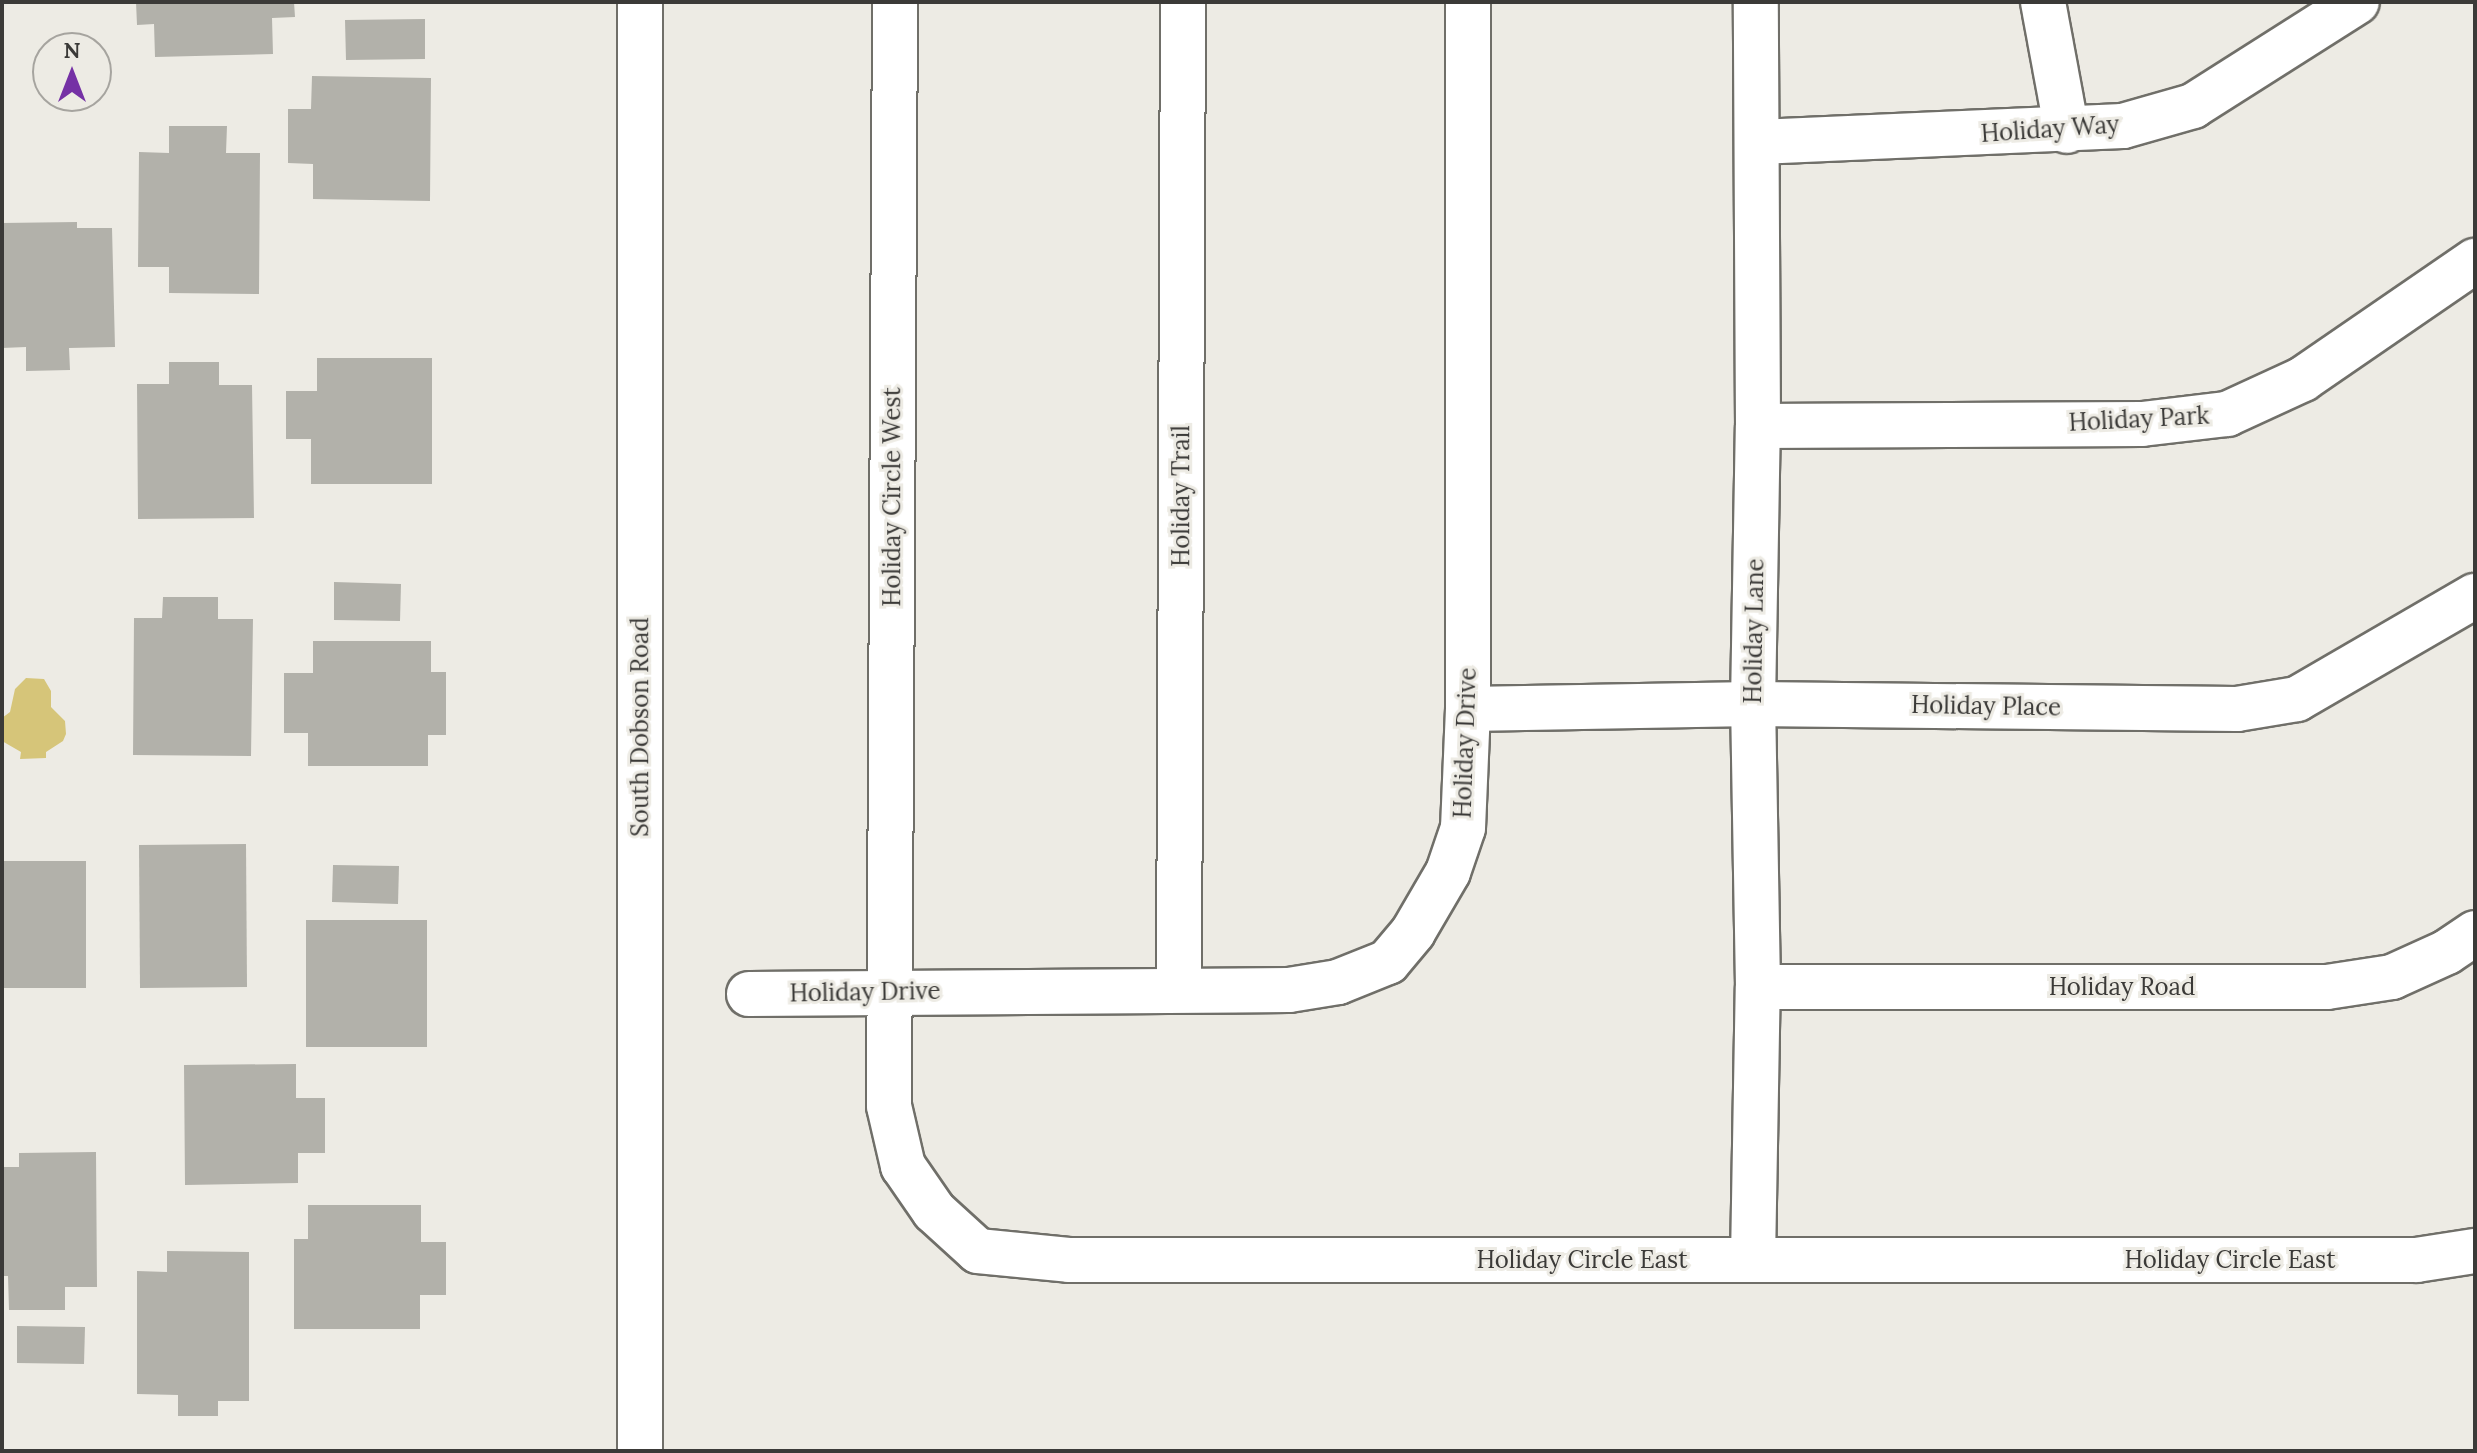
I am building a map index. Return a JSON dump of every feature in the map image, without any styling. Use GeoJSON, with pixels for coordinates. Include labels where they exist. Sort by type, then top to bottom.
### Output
{"type":"FeatureCollection","features":[{"type":"Feature","properties":{"kind":"main road","name":"South Dobson Road"},"geometry":{"type":"LineString","coordinates":[[640,2],[640,1451]]}},
{"type":"Feature","properties":{"kind":"main road","name":"Holiday Circle West"},"geometry":{"type":"LineString","coordinates":[[889,992],[895,2]]}},
{"type":"Feature","properties":{"kind":"main road","name":"Holiday Trail"},"geometry":{"type":"LineString","coordinates":[[1179,990],[1183,2]]}},
{"type":"Feature","properties":{"kind":"main road","name":"Holiday Drive"},"geometry":{"type":"LineString","coordinates":[[749,994],[1289,990],[1338,982],[1388,962],[1433,902],[1448,872],[1463,828],[1468,709],[1468,2]]}},
{"type":"Feature","properties":{"kind":"main road","name":"Holiday Lane"},"geometry":{"type":"LineString","coordinates":[[1753,1260],[1758,987],[1753,704],[1758,426],[1756,2]]}},
{"type":"Feature","properties":{"kind":"main road"},"geometry":{"type":"LineString","coordinates":[[2043,2],[2067,131]]}},
{"type":"Feature","properties":{"kind":"main road","name":"Holiday Way"},"geometry":{"type":"LineString","coordinates":[[1758,142],[2067,131],[2123,126],[2193,106],[2357,2]]}},
{"type":"Feature","properties":{"kind":"main road","name":"Holiday Park"},"geometry":{"type":"LineString","coordinates":[[1758,426],[2142,424],[2227,414],[2303,379],[2475,261]]}},
{"type":"Feature","properties":{"kind":"main road","name":"Holiday Place"},"geometry":{"type":"LineString","coordinates":[[1468,709],[1753,704],[2237,709],[2297,699],[2475,596]]}},
{"type":"Feature","properties":{"kind":"main road","name":"Holiday Road"},"geometry":{"type":"LineString","coordinates":[[1758,987],[2327,987],[2392,977],[2447,952],[2475,933]]}},
{"type":"Feature","properties":{"kind":"main road","name":"Holiday Circle East"},"geometry":{"type":"LineString","coordinates":[[889,992],[889,1106],[903,1166],[934,1211],[978,1251],[1069,1260],[2417,1260],[2475,1251]]}},
{"type":"Feature","properties":{"kind":"shaded area"},"geometry":{"type":"Polygon","coordinates":[[[26,678],[44,679],[51,691],[51,707],[65,721],[63,741],[46,752],[46,758],[20,759],[21,752],[2,741],[2,718],[10,712],[15,689],[26,678]]]}},
{"type":"Feature","properties":{"kind":"building"},"geometry":{"type":"Polygon","coordinates":[[[136,2],[294,2],[295,17],[272,18],[273,54],[155,57],[154,24],[137,25],[136,2]]]}},
{"type":"Feature","properties":{"kind":"building"},"geometry":{"type":"Polygon","coordinates":[[[425,19],[425,59],[346,60],[345,20],[425,19]]]}},
{"type":"Feature","properties":{"kind":"building"},"geometry":{"type":"Polygon","coordinates":[[[312,76],[431,78],[430,201],[313,199],[313,164],[288,163],[288,109],[311,109],[312,76]]]}},
{"type":"Feature","properties":{"kind":"building"},"geometry":{"type":"Polygon","coordinates":[[[169,126],[227,126],[226,153],[260,153],[259,294],[169,293],[169,267],[138,267],[139,152],[169,153],[169,126]]]}},
{"type":"Feature","properties":{"kind":"building"},"geometry":{"type":"Polygon","coordinates":[[[77,222],[77,228],[112,228],[115,347],[69,348],[70,370],[26,371],[26,347],[2,348],[2,223],[77,222]]]}},
{"type":"Feature","properties":{"kind":"building"},"geometry":{"type":"Polygon","coordinates":[[[317,358],[432,358],[432,484],[311,484],[311,439],[286,439],[286,391],[317,391],[317,358]]]}},
{"type":"Feature","properties":{"kind":"building"},"geometry":{"type":"Polygon","coordinates":[[[169,362],[219,362],[219,385],[252,385],[254,518],[138,519],[137,384],[169,384],[169,362]]]}},
{"type":"Feature","properties":{"kind":"building"},"geometry":{"type":"Polygon","coordinates":[[[334,582],[401,584],[400,621],[334,620],[334,582]]]}},
{"type":"Feature","properties":{"kind":"building"},"geometry":{"type":"Polygon","coordinates":[[[163,597],[218,597],[218,619],[253,619],[251,756],[133,755],[134,618],[162,618],[163,597]]]}},
{"type":"Feature","properties":{"kind":"building"},"geometry":{"type":"Polygon","coordinates":[[[313,641],[431,641],[431,672],[446,672],[446,735],[428,735],[428,766],[308,766],[308,733],[284,733],[284,673],[313,673],[313,641]]]}},
{"type":"Feature","properties":{"kind":"building"},"geometry":{"type":"Polygon","coordinates":[[[246,844],[247,987],[140,988],[139,845],[246,844]]]}},
{"type":"Feature","properties":{"kind":"building"},"geometry":{"type":"Polygon","coordinates":[[[2,861],[86,861],[86,988],[2,988],[2,861]]]}},
{"type":"Feature","properties":{"kind":"building"},"geometry":{"type":"Polygon","coordinates":[[[333,865],[399,866],[398,904],[332,902],[333,865]]]}},
{"type":"Feature","properties":{"kind":"building"},"geometry":{"type":"Polygon","coordinates":[[[306,920],[427,920],[427,1047],[306,1047],[306,920]]]}},
{"type":"Feature","properties":{"kind":"building"},"geometry":{"type":"Polygon","coordinates":[[[296,1064],[296,1098],[325,1098],[325,1153],[298,1153],[298,1183],[185,1185],[184,1065],[296,1064]]]}},
{"type":"Feature","properties":{"kind":"building"},"geometry":{"type":"Polygon","coordinates":[[[96,1152],[97,1287],[65,1287],[65,1310],[9,1310],[8,1276],[2,1276],[2,1167],[19,1167],[19,1153],[96,1152]]]}},
{"type":"Feature","properties":{"kind":"building"},"geometry":{"type":"Polygon","coordinates":[[[308,1205],[421,1205],[421,1242],[446,1242],[446,1295],[420,1295],[420,1329],[294,1329],[294,1239],[308,1239],[308,1205]]]}},
{"type":"Feature","properties":{"kind":"building"},"geometry":{"type":"Polygon","coordinates":[[[167,1251],[249,1252],[249,1401],[218,1401],[218,1416],[178,1416],[178,1395],[137,1394],[137,1271],[167,1272],[167,1251]]]}},
{"type":"Feature","properties":{"kind":"building"},"geometry":{"type":"Polygon","coordinates":[[[17,1326],[85,1327],[84,1364],[17,1363],[17,1326]]]}}]}
